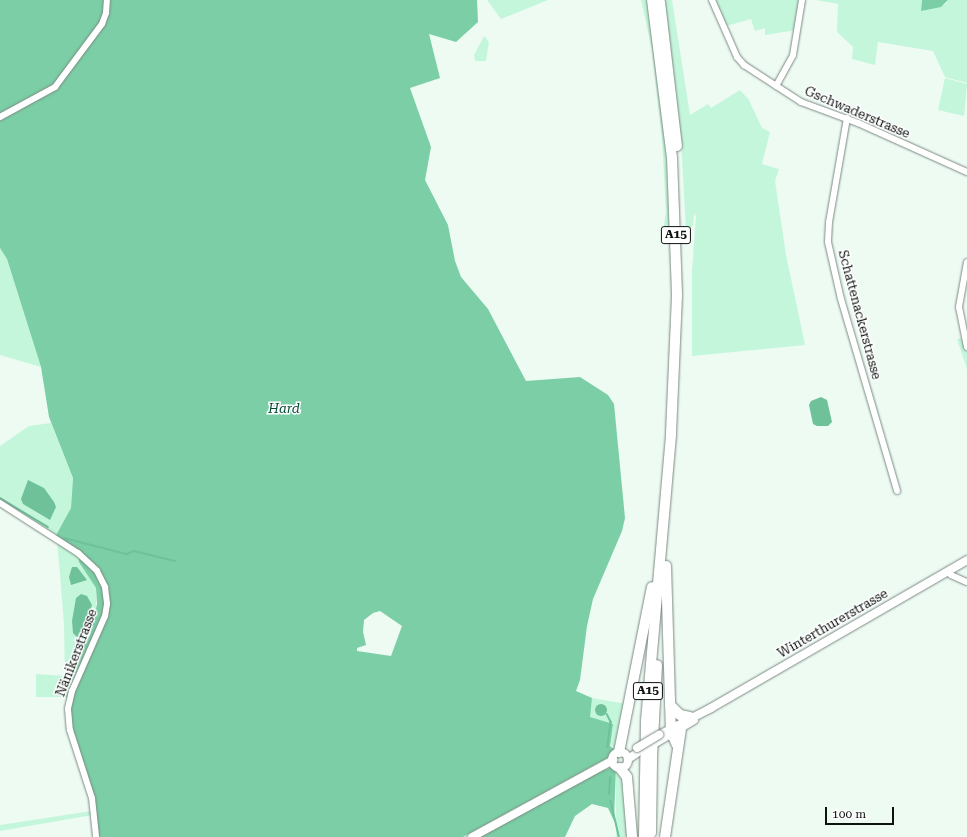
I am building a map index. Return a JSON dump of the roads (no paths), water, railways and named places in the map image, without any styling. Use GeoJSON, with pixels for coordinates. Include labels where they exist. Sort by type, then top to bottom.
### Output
{"type":"FeatureCollection","features":[{"type":"Feature","properties":{"kind":"highway","name":"A15"},"geometry":{"type":"LineString","coordinates":[[644,837],[646,721],[674,390],[676,248],[669,127],[652,0]]}},
{"type":"Feature","properties":{"kind":"highway","name":"A15"},"geometry":{"type":"LineString","coordinates":[[651,837],[653,727],[680,400],[683,276],[676,122],[660,0]]}},
{"type":"Feature","properties":{"kind":"highway"},"geometry":{"type":"LineString","coordinates":[[632,837],[627,777],[620,760],[662,545]]}},
{"type":"Feature","properties":{"kind":"highway"},"geometry":{"type":"LineString","coordinates":[[665,837],[677,760],[677,745],[670,705],[666,566]]}},
{"type":"Feature","properties":{"kind":"highway"},"geometry":{"type":"LineString","coordinates":[[670,705],[680,716],[690,717]]}},
{"type":"Feature","properties":{"kind":"main road","name":"Winterthurerstrasse"},"geometry":{"type":"LineString","coordinates":[[472,837],[675,730],[967,560]]}},
{"type":"Feature","properties":{"kind":"main road","name":"Winterthurerstrasse"},"geometry":{"type":"LineString","coordinates":[[675,730],[690,717],[711,708]]}},
{"type":"Feature","properties":{"kind":"street"},"geometry":{"type":"LineString","coordinates":[[0,117],[55,87],[102,24],[106,13],[107,0]]}},
{"type":"Feature","properties":{"kind":"street","name":"Gschwaderstrasse"},"geometry":{"type":"LineString","coordinates":[[712,0],[739,60],[776,86],[806,104],[847,118],[967,172]]}},
{"type":"Feature","properties":{"kind":"street"},"geometry":{"type":"LineString","coordinates":[[776,86],[793,55],[802,0]]}},
{"type":"Feature","properties":{"kind":"street","name":"Schattenackerstrasse"},"geometry":{"type":"LineString","coordinates":[[847,118],[829,222],[828,242],[841,299],[897,490]]}},
{"type":"Feature","properties":{"kind":"street"},"geometry":{"type":"LineString","coordinates":[[967,262],[959,307],[967,347]]}},
{"type":"Feature","properties":{"kind":"street","name":"Nänikerstrasse"},"geometry":{"type":"LineString","coordinates":[[0,503],[78,553],[97,571],[105,587],[107,604],[105,616],[72,691],[68,713],[70,730],[90,791],[96,837]]}},
{"type":"Feature","properties":{"kind":"street"},"geometry":{"type":"LineString","coordinates":[[948,571],[951,575],[967,582]]}},
{"type":"Feature","properties":{"kind":"waterway"},"geometry":{"type":"LineString","coordinates":[[0,498],[48,527]]}},
{"type":"Feature","properties":{"kind":"waterway"},"geometry":{"type":"LineString","coordinates":[[64,538],[127,554],[134,551],[175,561]]}},
{"type":"Feature","properties":{"kind":"waterway"},"geometry":{"type":"LineString","coordinates":[[607,714],[611,722],[608,747]]}},
{"type":"Feature","properties":{"kind":"waterway"},"geometry":{"type":"LineString","coordinates":[[609,794],[610,778]]}},
{"type":"Feature","properties":{"kind":"waterway"},"geometry":{"type":"LineString","coordinates":[[611,801],[619,837]]}},
{"type":"Feature","properties":{"kind":"park label","name":"Hard"},"geometry":{"type":"Point","coordinates":[284,409]}}]}
